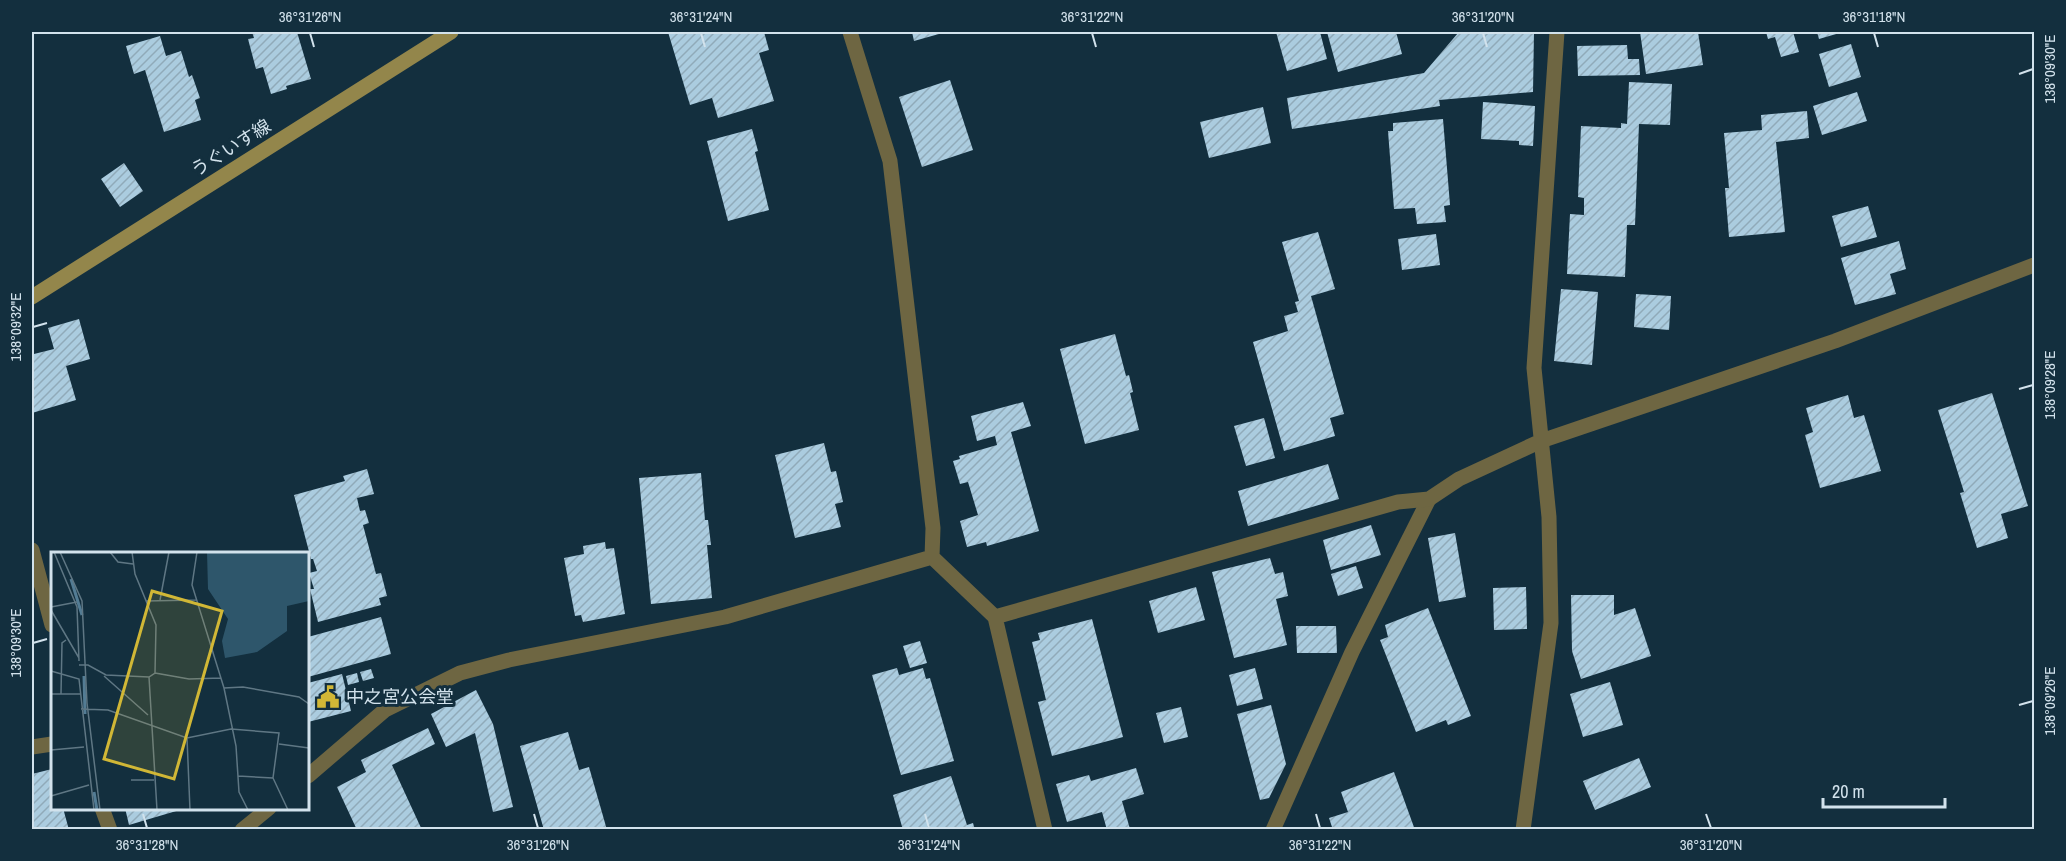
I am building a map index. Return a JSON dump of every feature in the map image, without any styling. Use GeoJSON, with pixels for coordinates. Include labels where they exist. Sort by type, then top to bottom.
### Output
{"type":"FeatureCollection","features":[{"type":"Feature","properties":{"kind":"street","name":"うぐいす線"},"geometry":{"type":"LineString","coordinates":[[32,297],[451,32]]}},
{"type":"Feature","properties":{"kind":"street"},"geometry":{"type":"LineString","coordinates":[[850,32],[890,161],[933,528],[932,557],[995,617],[1045,830]]}},
{"type":"Feature","properties":{"kind":"street"},"geometry":{"type":"LineString","coordinates":[[1523,830],[1551,623],[1549,517],[1534,368],[1557,32]]}},
{"type":"Feature","properties":{"kind":"street"},"geometry":{"type":"LineString","coordinates":[[995,617],[1398,502],[1429,499],[1459,479],[1541,441],[1835,341],[2034,265]]}},
{"type":"Feature","properties":{"kind":"street"},"geometry":{"type":"LineString","coordinates":[[1273,830],[1352,652],[1429,499]]}},
{"type":"Feature","properties":{"kind":"street"},"geometry":{"type":"LineString","coordinates":[[32,550],[51,621]]}},
{"type":"Feature","properties":{"kind":"street"},"geometry":{"type":"LineString","coordinates":[[309,775],[385,710],[460,673],[509,660],[725,617],[932,557]]}},
{"type":"Feature","properties":{"kind":"street"},"geometry":{"type":"LineString","coordinates":[[32,747],[51,744]]}},
{"type":"Feature","properties":{"kind":"street"},"geometry":{"type":"LineString","coordinates":[[103,810],[110,830]]}},
{"type":"Feature","properties":{"kind":"street"},"geometry":{"type":"LineString","coordinates":[[242,830],[267,810]]}},
{"type":"Feature","properties":{"kind":"building"},"geometry":{"type":"Polygon","coordinates":[[[252,32],[297,32],[311,79],[286,86],[287,89],[271,94],[263,67],[256,69],[248,39],[254,38],[252,32]]]}},
{"type":"Feature","properties":{"kind":"building"},"geometry":{"type":"Polygon","coordinates":[[[668,32],[693,32],[693,34],[700,32],[764,32],[769,50],[759,53],[774,101],[718,118],[712,98],[690,105],[668,32]]]}},
{"type":"Feature","properties":{"kind":"building"},"geometry":{"type":"Polygon","coordinates":[[[912,32],[946,32],[914,41],[912,32]]]}},
{"type":"Feature","properties":{"kind":"building"},"geometry":{"type":"Polygon","coordinates":[[[1276,32],[1320,32],[1327,59],[1287,71],[1276,32]]]}},
{"type":"Feature","properties":{"kind":"building"},"geometry":{"type":"Polygon","coordinates":[[[1327,32],[1396,32],[1402,54],[1338,72],[1327,32]]]}},
{"type":"Feature","properties":{"kind":"building"},"geometry":{"type":"Polygon","coordinates":[[[1534,32],[1533,92],[1439,100],[1440,106],[1292,129],[1287,98],[1424,73],[1458,33],[1534,32]]]}},
{"type":"Feature","properties":{"kind":"building"},"geometry":{"type":"Polygon","coordinates":[[[1640,32],[1698,32],[1703,65],[1646,74],[1640,32]]]}},
{"type":"Feature","properties":{"kind":"building"},"geometry":{"type":"Polygon","coordinates":[[[1766,32],[1793,32],[1799,52],[1781,57],[1775,37],[1768,39],[1766,32]]]}},
{"type":"Feature","properties":{"kind":"building"},"geometry":{"type":"Polygon","coordinates":[[[1817,32],[1843,32],[1819,39],[1817,32]]]}},
{"type":"Feature","properties":{"kind":"building"},"geometry":{"type":"Polygon","coordinates":[[[160,36],[166,56],[181,51],[189,77],[192,75],[200,98],[195,100],[201,120],[164,132],[145,70],[134,74],[126,46],[160,36]]]}},
{"type":"Feature","properties":{"kind":"building"},"geometry":{"type":"Polygon","coordinates":[[[1851,44],[1861,77],[1829,87],[1819,54],[1851,44]]]}},
{"type":"Feature","properties":{"kind":"building"},"geometry":{"type":"Polygon","coordinates":[[[1627,45],[1628,59],[1639,59],[1640,75],[1578,76],[1577,46],[1627,45]]]}},
{"type":"Feature","properties":{"kind":"building"},"geometry":{"type":"Polygon","coordinates":[[[950,80],[973,150],[922,167],[899,97],[950,80]]]}},
{"type":"Feature","properties":{"kind":"building"},"geometry":{"type":"Polygon","coordinates":[[[1629,82],[1672,84],[1670,125],[1639,124],[1635,225],[1627,225],[1625,277],[1567,274],[1570,214],[1584,215],[1584,198],[1578,197],[1581,126],[1621,128],[1621,123],[1627,124],[1629,82]]]}},
{"type":"Feature","properties":{"kind":"building"},"geometry":{"type":"Polygon","coordinates":[[[1857,92],[1867,121],[1822,135],[1813,106],[1857,92]]]}},
{"type":"Feature","properties":{"kind":"building"},"geometry":{"type":"Polygon","coordinates":[[[1483,102],[1535,106],[1533,146],[1519,145],[1519,141],[1481,139],[1483,102]]]}},
{"type":"Feature","properties":{"kind":"building"},"geometry":{"type":"Polygon","coordinates":[[[1263,107],[1271,143],[1209,158],[1200,122],[1263,107]]]}},
{"type":"Feature","properties":{"kind":"building"},"geometry":{"type":"Polygon","coordinates":[[[1807,111],[1809,138],[1776,142],[1785,232],[1729,237],[1725,188],[1729,188],[1724,133],[1762,130],[1761,115],[1807,111]]]}},
{"type":"Feature","properties":{"kind":"building"},"geometry":{"type":"Polygon","coordinates":[[[1443,119],[1450,205],[1444,206],[1446,222],[1417,224],[1415,208],[1394,209],[1388,131],[1393,131],[1393,123],[1443,119]]]}},
{"type":"Feature","properties":{"kind":"building"},"geometry":{"type":"Polygon","coordinates":[[[752,129],[769,210],[728,221],[707,141],[752,129]]]}},
{"type":"Feature","properties":{"kind":"building"},"geometry":{"type":"Polygon","coordinates":[[[124,163],[143,191],[120,207],[101,179],[124,163]]]}},
{"type":"Feature","properties":{"kind":"building"},"geometry":{"type":"Polygon","coordinates":[[[1868,206],[1877,237],[1841,247],[1832,216],[1868,206]]]}},
{"type":"Feature","properties":{"kind":"building"},"geometry":{"type":"Polygon","coordinates":[[[1318,232],[1335,289],[1311,296],[1344,414],[1330,418],[1335,436],[1284,451],[1253,342],[1288,331],[1284,316],[1298,312],[1295,302],[1299,301],[1282,242],[1318,232]]]}},
{"type":"Feature","properties":{"kind":"building"},"geometry":{"type":"Polygon","coordinates":[[[1436,234],[1440,265],[1402,270],[1398,239],[1436,234]]]}},
{"type":"Feature","properties":{"kind":"building"},"geometry":{"type":"Polygon","coordinates":[[[1899,241],[1906,269],[1890,274],[1896,294],[1855,305],[1841,258],[1899,241]]]}},
{"type":"Feature","properties":{"kind":"building"},"geometry":{"type":"Polygon","coordinates":[[[1561,289],[1598,292],[1592,365],[1554,361],[1561,289]]]}},
{"type":"Feature","properties":{"kind":"building"},"geometry":{"type":"Polygon","coordinates":[[[1636,294],[1671,296],[1669,330],[1634,327],[1636,294]]]}},
{"type":"Feature","properties":{"kind":"building"},"geometry":{"type":"Polygon","coordinates":[[[79,319],[90,359],[66,366],[76,400],[32,413],[32,348],[34,354],[54,349],[48,328],[79,319]]]}},
{"type":"Feature","properties":{"kind":"building"},"geometry":{"type":"Polygon","coordinates":[[[1115,334],[1126,376],[1129,375],[1133,392],[1130,393],[1139,430],[1085,444],[1060,349],[1115,334]]]}},
{"type":"Feature","properties":{"kind":"building"},"geometry":{"type":"Polygon","coordinates":[[[1992,393],[2028,506],[2001,514],[2008,538],[1977,548],[1960,493],[1964,492],[1938,410],[1992,393]]]}},
{"type":"Feature","properties":{"kind":"building"},"geometry":{"type":"Polygon","coordinates":[[[1848,395],[1854,418],[1864,415],[1881,471],[1820,488],[1805,435],[1813,432],[1806,408],[1848,395]]]}},
{"type":"Feature","properties":{"kind":"building"},"geometry":{"type":"Polygon","coordinates":[[[1023,402],[1031,426],[1011,432],[1039,531],[987,546],[986,542],[967,547],[960,521],[978,515],[968,482],[960,484],[953,461],[960,459],[959,456],[997,445],[995,436],[977,441],[971,416],[1023,402]]]}},
{"type":"Feature","properties":{"kind":"building"},"geometry":{"type":"Polygon","coordinates":[[[1264,418],[1275,458],[1246,466],[1234,426],[1264,418]]]}},
{"type":"Feature","properties":{"kind":"building"},"geometry":{"type":"Polygon","coordinates":[[[824,443],[831,472],[836,471],[843,502],[835,504],[841,527],[795,538],[775,455],[824,443]]]}},
{"type":"Feature","properties":{"kind":"building"},"geometry":{"type":"Polygon","coordinates":[[[1328,464],[1339,499],[1248,526],[1238,491],[1328,464]]]}},
{"type":"Feature","properties":{"kind":"building"},"geometry":{"type":"Polygon","coordinates":[[[367,469],[374,494],[357,498],[360,511],[365,510],[369,523],[363,525],[376,574],[381,573],[387,596],[379,598],[381,605],[318,622],[310,589],[314,589],[309,573],[317,571],[311,559],[294,495],[345,481],[343,476],[367,469]]]}},
{"type":"Feature","properties":{"kind":"building"},"geometry":{"type":"Polygon","coordinates":[[[701,473],[705,520],[708,520],[711,545],[707,545],[712,598],[651,604],[639,478],[701,473]]]}},
{"type":"Feature","properties":{"kind":"building"},"geometry":{"type":"Polygon","coordinates":[[[1371,525],[1381,555],[1331,570],[1323,540],[1371,525]]]}},
{"type":"Feature","properties":{"kind":"building"},"geometry":{"type":"Polygon","coordinates":[[[1455,533],[1466,597],[1439,602],[1428,538],[1455,533]]]}},
{"type":"Feature","properties":{"kind":"building"},"geometry":{"type":"Polygon","coordinates":[[[605,542],[606,549],[614,548],[625,614],[583,622],[581,615],[575,616],[564,558],[584,554],[583,546],[605,542]]]}},
{"type":"Feature","properties":{"kind":"building"},"geometry":{"type":"Polygon","coordinates":[[[1270,558],[1275,574],[1283,572],[1288,596],[1276,599],[1287,645],[1234,658],[1212,572],[1270,558]]]}},
{"type":"Feature","properties":{"kind":"building"},"geometry":{"type":"Polygon","coordinates":[[[1356,566],[1363,588],[1338,596],[1331,574],[1356,566]]]}},
{"type":"Feature","properties":{"kind":"building"},"geometry":{"type":"Polygon","coordinates":[[[1196,587],[1205,620],[1158,633],[1149,601],[1196,587]]]}},
{"type":"Feature","properties":{"kind":"building"},"geometry":{"type":"Polygon","coordinates":[[[1526,587],[1527,629],[1494,630],[1493,588],[1526,587]]]}},
{"type":"Feature","properties":{"kind":"building"},"geometry":{"type":"Polygon","coordinates":[[[1571,595],[1614,595],[1614,615],[1635,608],[1651,656],[1581,679],[1572,651],[1571,595]]]}},
{"type":"Feature","properties":{"kind":"building"},"geometry":{"type":"Polygon","coordinates":[[[1428,608],[1471,716],[1448,725],[1446,720],[1416,732],[1380,640],[1388,637],[1385,625],[1428,608]]]}},
{"type":"Feature","properties":{"kind":"building"},"geometry":{"type":"Polygon","coordinates":[[[381,617],[391,654],[309,677],[309,637],[381,617]]]}},
{"type":"Feature","properties":{"kind":"building"},"geometry":{"type":"Polygon","coordinates":[[[1092,619],[1123,737],[1052,756],[1038,702],[1046,700],[1032,642],[1040,640],[1038,633],[1092,619]]]}},
{"type":"Feature","properties":{"kind":"building"},"geometry":{"type":"Polygon","coordinates":[[[1296,626],[1336,626],[1337,653],[1297,653],[1296,626]]]}},
{"type":"Feature","properties":{"kind":"building"},"geometry":{"type":"Polygon","coordinates":[[[920,641],[927,663],[910,668],[903,646],[920,641]]]}},
{"type":"Feature","properties":{"kind":"building"},"geometry":{"type":"Polygon","coordinates":[[[897,668],[899,675],[923,668],[926,679],[930,678],[954,761],[901,775],[872,675],[897,668]]]}},
{"type":"Feature","properties":{"kind":"building"},"geometry":{"type":"Polygon","coordinates":[[[1255,668],[1263,699],[1237,706],[1229,675],[1255,668]]]}},
{"type":"Feature","properties":{"kind":"building"},"geometry":{"type":"Polygon","coordinates":[[[371,669],[374,678],[363,681],[360,672],[371,669]]]}},
{"type":"Feature","properties":{"kind":"building"},"geometry":{"type":"Polygon","coordinates":[[[357,673],[359,682],[348,685],[346,676],[357,673]]]}},
{"type":"Feature","properties":{"kind":"building","name":"中之宮公会堂"},"geometry":{"type":"Polygon","coordinates":[[[342,674],[351,711],[309,722],[309,683],[342,674]]]}},
{"type":"Feature","properties":{"kind":"building"},"geometry":{"type":"Polygon","coordinates":[[[1610,682],[1623,725],[1583,737],[1570,694],[1610,682]]]}},
{"type":"Feature","properties":{"kind":"building"},"geometry":{"type":"Polygon","coordinates":[[[476,690],[493,724],[513,807],[493,812],[475,733],[446,747],[431,714],[476,690]]]}},
{"type":"Feature","properties":{"kind":"building"},"geometry":{"type":"Polygon","coordinates":[[[1271,705],[1286,764],[1269,798],[1260,800],[1237,714],[1271,705]]]}},
{"type":"Feature","properties":{"kind":"building"},"geometry":{"type":"Polygon","coordinates":[[[1181,707],[1188,737],[1164,743],[1156,713],[1181,707]]]}},
{"type":"Feature","properties":{"kind":"building"},"geometry":{"type":"Polygon","coordinates":[[[428,728],[435,744],[392,765],[422,830],[357,830],[337,787],[366,772],[361,760],[428,728]]]}},
{"type":"Feature","properties":{"kind":"building"},"geometry":{"type":"Polygon","coordinates":[[[568,732],[579,770],[589,767],[607,830],[544,830],[520,746],[568,732]]]}},
{"type":"Feature","properties":{"kind":"building"},"geometry":{"type":"Polygon","coordinates":[[[1639,758],[1651,787],[1595,810],[1583,781],[1639,758]]]}},
{"type":"Feature","properties":{"kind":"building"},"geometry":{"type":"Polygon","coordinates":[[[1136,768],[1144,794],[1122,801],[1130,829],[1107,830],[1102,812],[1067,822],[1056,784],[1089,775],[1091,781],[1136,768]]]}},
{"type":"Feature","properties":{"kind":"building"},"geometry":{"type":"Polygon","coordinates":[[[51,769],[51,810],[64,810],[69,830],[32,830],[32,774],[51,769]]]}},
{"type":"Feature","properties":{"kind":"building"},"geometry":{"type":"Polygon","coordinates":[[[1394,772],[1415,830],[1333,830],[1329,818],[1348,812],[1341,792],[1394,772]]]}},
{"type":"Feature","properties":{"kind":"building"},"geometry":{"type":"Polygon","coordinates":[[[951,776],[967,825],[973,823],[975,830],[903,830],[893,795],[951,776]]]}},
{"type":"Feature","properties":{"kind":"building"},"geometry":{"type":"Polygon","coordinates":[[[125,810],[180,810],[129,825],[125,810]]]}},
{"type":"Feature","properties":{"kind":"place","name":"中之宮公会堂"},"geometry":{"type":"Point","coordinates":[328,697]}}]}
